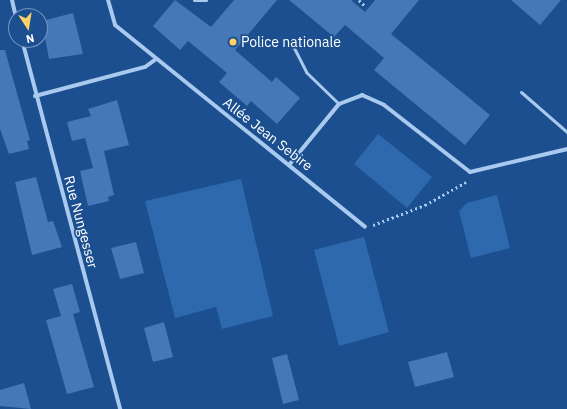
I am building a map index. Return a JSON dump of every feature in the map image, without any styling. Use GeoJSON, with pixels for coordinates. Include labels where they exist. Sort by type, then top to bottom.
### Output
{"type":"FeatureCollection","features":[{"type":"Feature","properties":{"kind":"street","name":"Allée Jean Sebire"},"geometry":{"type":"LineString","coordinates":[[108,0],[115,25],[365,227]]}},
{"type":"Feature","properties":{"kind":"street","name":"Rue Nungesser"},"geometry":{"type":"LineString","coordinates":[[24,48],[35,96],[120,409]]}},
{"type":"Feature","properties":{"kind":"street"},"geometry":{"type":"LineString","coordinates":[[35,96],[145,66],[156,59]]}},
{"type":"Feature","properties":{"kind":"street"},"geometry":{"type":"LineString","coordinates":[[289,165],[339,104],[351,96],[373,97],[463,169],[478,174],[567,149]]}},
{"type":"Feature","properties":{"kind":"lane"},"geometry":{"type":"LineString","coordinates":[[194,0],[206,0]]}},
{"type":"Feature","properties":{"kind":"lane"},"geometry":{"type":"LineString","coordinates":[[290,40],[306,72],[339,104]]}},
{"type":"Feature","properties":{"kind":"lane"},"geometry":{"type":"LineString","coordinates":[[521,92],[567,132]]}},
{"type":"Feature","properties":{"kind":"path"},"geometry":{"type":"LineString","coordinates":[[359,0],[366,7]]}},
{"type":"Feature","properties":{"kind":"path"},"geometry":{"type":"LineString","coordinates":[[365,227],[425,205],[478,174]]}},
{"type":"Feature","properties":{"kind":"shaded area"},"geometry":{"type":"Polygon","coordinates":[[[378,134],[432,177],[407,208],[354,164],[378,134]]]}},
{"type":"Feature","properties":{"kind":"shaded area"},"geometry":{"type":"Polygon","coordinates":[[[241,179],[273,316],[222,329],[216,307],[175,318],[145,201],[241,179]]]}},
{"type":"Feature","properties":{"kind":"shaded area"},"geometry":{"type":"Polygon","coordinates":[[[497,195],[510,248],[471,258],[459,211],[467,203],[497,195]]]}},
{"type":"Feature","properties":{"kind":"shaded area"},"geometry":{"type":"Polygon","coordinates":[[[364,237],[389,332],[339,346],[314,250],[364,237]]]}},
{"type":"Feature","properties":{"kind":"building"},"geometry":{"type":"Polygon","coordinates":[[[175,0],[211,27],[234,0],[277,0],[235,50],[272,82],[276,77],[300,98],[277,124],[251,101],[247,106],[219,82],[227,73],[188,41],[180,50],[153,26],[175,0]]]}},
{"type":"Feature","properties":{"kind":"building"},"geometry":{"type":"Polygon","coordinates":[[[289,0],[351,0],[365,12],[375,0],[419,0],[391,34],[490,115],[465,145],[374,70],[384,58],[345,25],[334,37],[289,0]]]}},
{"type":"Feature","properties":{"kind":"building"},"geometry":{"type":"Polygon","coordinates":[[[511,0],[561,0],[540,25],[511,0]]]}},
{"type":"Feature","properties":{"kind":"building"},"geometry":{"type":"Polygon","coordinates":[[[73,13],[83,54],[49,59],[47,48],[48,19],[73,13]]]}},
{"type":"Feature","properties":{"kind":"building"},"geometry":{"type":"Polygon","coordinates":[[[0,50],[5,50],[30,140],[27,141],[29,149],[9,154],[0,129],[0,50]]]}},
{"type":"Feature","properties":{"kind":"building"},"geometry":{"type":"Polygon","coordinates":[[[117,100],[129,145],[104,151],[114,195],[108,197],[109,201],[88,206],[80,171],[93,168],[85,138],[72,141],[67,122],[91,116],[88,109],[117,100]]]}},
{"type":"Feature","properties":{"kind":"building"},"geometry":{"type":"Polygon","coordinates":[[[36,177],[48,222],[53,221],[62,247],[32,255],[15,182],[36,177]]]}},
{"type":"Feature","properties":{"kind":"building"},"geometry":{"type":"Polygon","coordinates":[[[136,242],[144,273],[120,279],[111,248],[136,242]]]}},
{"type":"Feature","properties":{"kind":"building"},"geometry":{"type":"Polygon","coordinates":[[[72,284],[80,312],[73,314],[94,387],[67,394],[46,320],[61,316],[53,289],[72,284]]]}},
{"type":"Feature","properties":{"kind":"building"},"geometry":{"type":"Polygon","coordinates":[[[164,322],[173,357],[153,362],[144,328],[164,322]]]}},
{"type":"Feature","properties":{"kind":"building"},"geometry":{"type":"Polygon","coordinates":[[[447,352],[454,377],[415,387],[408,362],[447,352]]]}},
{"type":"Feature","properties":{"kind":"building"},"geometry":{"type":"Polygon","coordinates":[[[287,354],[299,400],[283,404],[272,358],[287,354]]]}},
{"type":"Feature","properties":{"kind":"building"},"geometry":{"type":"Polygon","coordinates":[[[24,383],[31,409],[0,406],[0,390],[24,383]]]}},
{"type":"Feature","properties":{"kind":"place","name":"Police nationale"},"geometry":{"type":"Point","coordinates":[233,42]}}]}
